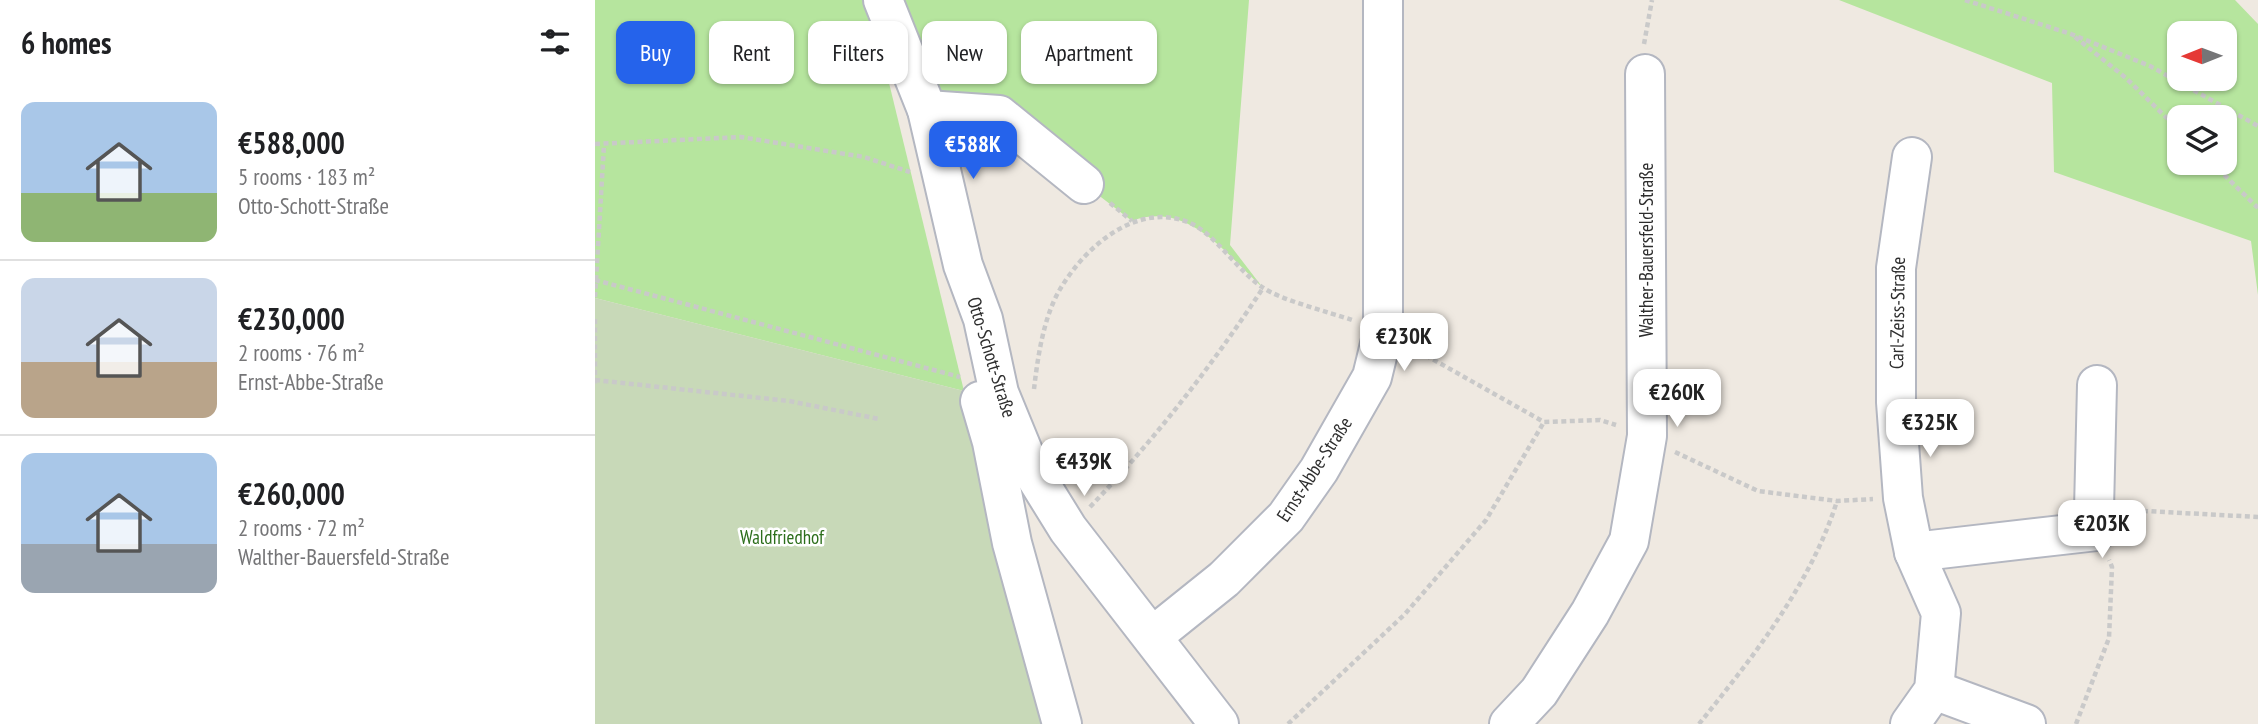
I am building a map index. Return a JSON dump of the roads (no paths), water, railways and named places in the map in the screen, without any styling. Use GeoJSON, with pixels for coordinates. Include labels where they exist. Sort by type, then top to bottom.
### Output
{"type":"FeatureCollection","features":[{"type":"Feature","properties":{"kind":"street","name":"Otto-Schott-Straße"},"geometry":{"type":"LineString","coordinates":[[883,0],[927,110],[963,265],[983,319],[999,393],[1030,466],[1068,529],[1219,724]]}},
{"type":"Feature","properties":{"kind":"street","name":"Ernst-Abbe-Straße"},"geometry":{"type":"LineString","coordinates":[[1153,636],[1224,579],[1286,517],[1319,470],[1372,377],[1383,331],[1383,0]]}},
{"type":"Feature","properties":{"kind":"street","name":"Walther-Bauersfeld-Straße"},"geometry":{"type":"LineString","coordinates":[[1509,724],[1546,681],[1590,612],[1629,541],[1647,436],[1645,74]]}},
{"type":"Feature","properties":{"kind":"street"},"geometry":{"type":"LineString","coordinates":[[927,110],[999,115],[1084,184]]}},
{"type":"Feature","properties":{"kind":"street","name":"Carl-Zeiss-Straße"},"geometry":{"type":"LineString","coordinates":[[1912,157],[1896,268],[1896,402],[1903,498],[1914,552],[1941,613],[1934,690]]}},
{"type":"Feature","properties":{"kind":"street"},"geometry":{"type":"LineString","coordinates":[[963,265],[958,286],[959,302],[975,380],[992,442],[1012,543],[1062,724]]}},
{"type":"Feature","properties":{"kind":"street"},"geometry":{"type":"LineString","coordinates":[[1914,552],[2095,520],[2097,385]]}},
{"type":"Feature","properties":{"kind":"street"},"geometry":{"type":"LineString","coordinates":[[1910,724],[1934,690],[2026,724]]}},
{"type":"Feature","properties":{"kind":"park label","name":"Waldfriedhof"},"geometry":{"type":"Point","coordinates":[782,537]}}]}
